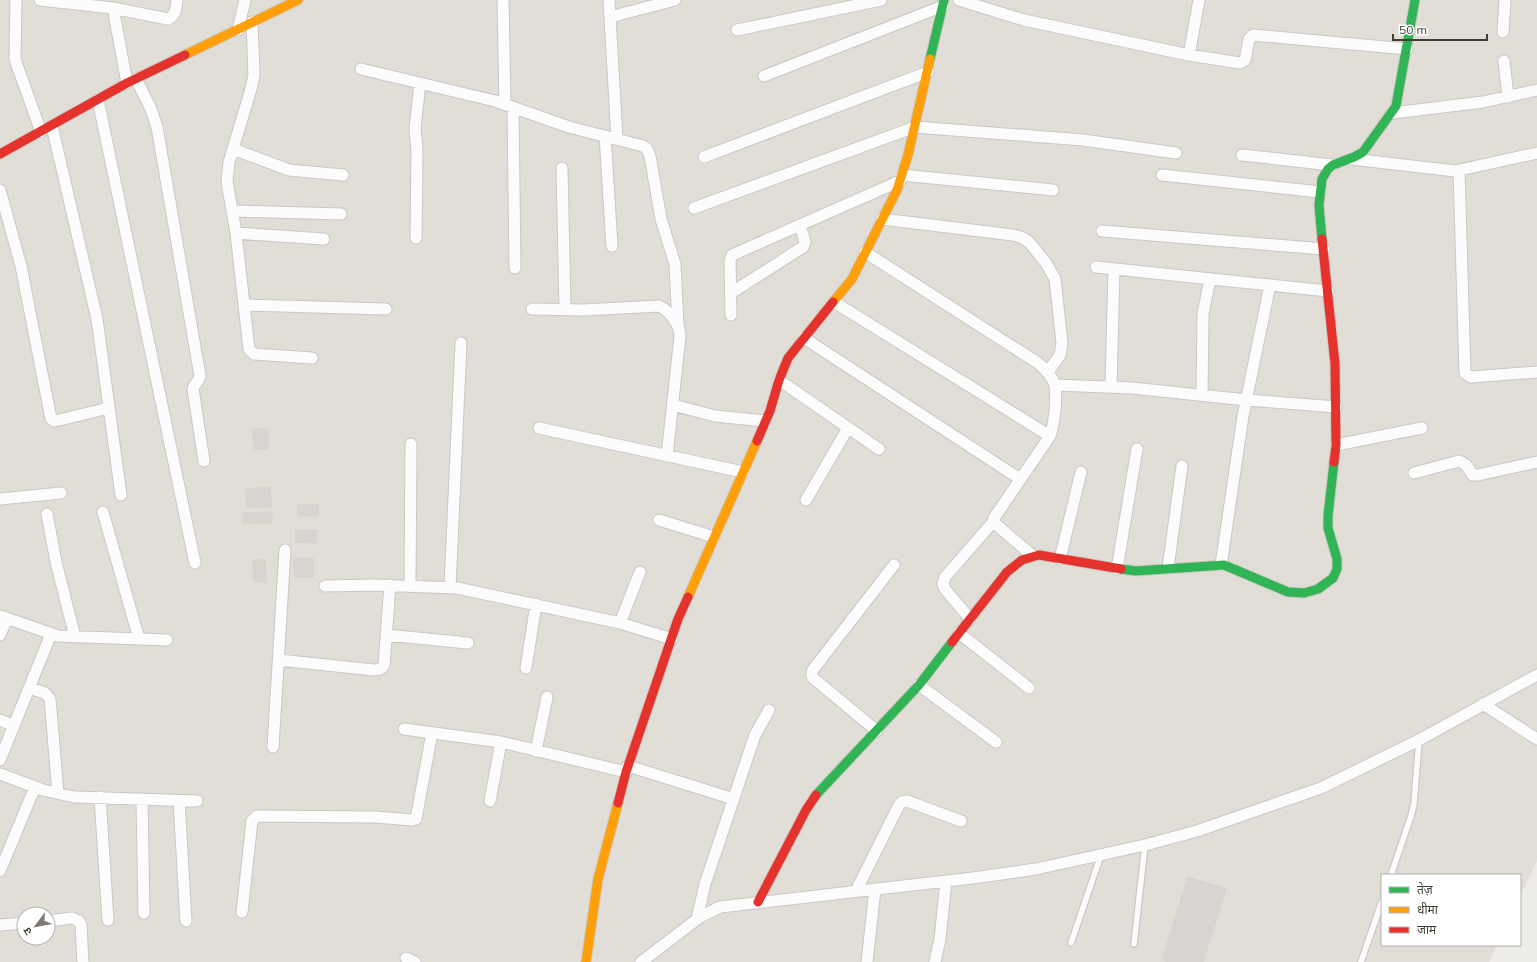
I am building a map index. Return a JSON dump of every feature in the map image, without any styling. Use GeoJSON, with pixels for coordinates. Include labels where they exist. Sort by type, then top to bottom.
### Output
{"type":"FeatureCollection","features":[{"type":"Feature","properties":{"kind":"street"},"geometry":{"type":"LineString","coordinates":[[16,0],[15,58],[41,132]]}},
{"type":"Feature","properties":{"kind":"street"},"geometry":{"type":"LineString","coordinates":[[40,0],[75,2],[113,8],[125,5],[168,19],[176,12],[177,0]]}},
{"type":"Feature","properties":{"kind":"street"},"geometry":{"type":"LineString","coordinates":[[238,30],[245,0]]}},
{"type":"Feature","properties":{"kind":"street"},"geometry":{"type":"LineString","coordinates":[[0,154],[132,81],[238,30],[296,0]]}},
{"type":"Feature","properties":{"kind":"street"},"geometry":{"type":"LineString","coordinates":[[503,0],[509,106],[515,268]]}},
{"type":"Feature","properties":{"kind":"street"},"geometry":{"type":"LineString","coordinates":[[609,0],[617,139]]}},
{"type":"Feature","properties":{"kind":"street"},"geometry":{"type":"LineString","coordinates":[[610,17],[675,0]]}},
{"type":"Feature","properties":{"kind":"street"},"geometry":{"type":"LineString","coordinates":[[737,30],[881,0]]}},
{"type":"Feature","properties":{"kind":"street"},"geometry":{"type":"LineString","coordinates":[[959,0],[1024,20],[1189,55],[1240,63],[1245,60],[1249,39],[1256,35],[1407,49]]}},
{"type":"Feature","properties":{"kind":"street"},"geometry":{"type":"LineString","coordinates":[[1189,55],[1200,0]]}},
{"type":"Feature","properties":{"kind":"street"},"geometry":{"type":"LineString","coordinates":[[1242,155],[1332,165],[1357,157],[1393,113],[1398,100],[1415,0]]}},
{"type":"Feature","properties":{"kind":"street"},"geometry":{"type":"LineString","coordinates":[[1503,32],[1505,0]]}},
{"type":"Feature","properties":{"kind":"street"},"geometry":{"type":"LineString","coordinates":[[586,962],[595,895],[627,769],[683,607],[771,408],[779,380],[788,358],[852,279],[901,178],[915,127],[944,3]]}},
{"type":"Feature","properties":{"kind":"street"},"geometry":{"type":"LineString","coordinates":[[764,76],[944,3]]}},
{"type":"Feature","properties":{"kind":"street"},"geometry":{"type":"LineString","coordinates":[[113,8],[132,81],[153,113],[158,135],[200,376],[200,379],[194,385],[193,390],[204,461]]}},
{"type":"Feature","properties":{"kind":"street"},"geometry":{"type":"LineString","coordinates":[[252,22],[254,75],[227,172],[227,182],[236,233],[249,349],[254,354],[312,358]]}},
{"type":"Feature","properties":{"kind":"street"},"geometry":{"type":"LineString","coordinates":[[1504,62],[1508,96]]}},
{"type":"Feature","properties":{"kind":"street"},"geometry":{"type":"LineString","coordinates":[[361,69],[509,106],[569,127],[643,146],[647,149],[650,156],[663,227],[676,264],[678,326],[680,336],[667,456]]}},
{"type":"Feature","properties":{"kind":"street"},"geometry":{"type":"LineString","coordinates":[[704,157],[928,72]]}},
{"type":"Feature","properties":{"kind":"street"},"geometry":{"type":"LineString","coordinates":[[416,238],[417,151],[415,128],[420,83]]}},
{"type":"Feature","properties":{"kind":"street"},"geometry":{"type":"LineString","coordinates":[[1393,113],[1483,102],[1537,90]]}},
{"type":"Feature","properties":{"kind":"street"},"geometry":{"type":"LineString","coordinates":[[98,100],[195,563]]}},
{"type":"Feature","properties":{"kind":"street"},"geometry":{"type":"LineString","coordinates":[[52,126],[97,319],[121,495]]}},
{"type":"Feature","properties":{"kind":"street"},"geometry":{"type":"LineString","coordinates":[[694,208],[915,127],[1083,140],[1176,153]]}},
{"type":"Feature","properties":{"kind":"street"},"geometry":{"type":"LineString","coordinates":[[605,136],[612,246]]}},
{"type":"Feature","properties":{"kind":"street"},"geometry":{"type":"LineString","coordinates":[[233,149],[290,170],[343,175]]}},
{"type":"Feature","properties":{"kind":"street"},"geometry":{"type":"LineString","coordinates":[[1352,159],[1449,171],[1537,153]]}},
{"type":"Feature","properties":{"kind":"street"},"geometry":{"type":"LineString","coordinates":[[758,902],[814,797],[919,685],[1007,572],[1018,561],[1033,556],[1039,556],[1118,569],[1136,570],[1224,565],[1274,587],[1296,593],[1304,593],[1318,588],[1333,578],[1337,569],[1337,559],[1329,534],[1328,516],[1336,445],[1335,364],[1319,205],[1324,172],[1332,165]]}},
{"type":"Feature","properties":{"kind":"street"},"geometry":{"type":"LineString","coordinates":[[562,168],[565,310]]}},
{"type":"Feature","properties":{"kind":"street"},"geometry":{"type":"LineString","coordinates":[[1459,170],[1466,373],[1471,377],[1537,372]]}},
{"type":"Feature","properties":{"kind":"street"},"geometry":{"type":"LineString","coordinates":[[1162,175],[1320,192]]}},
{"type":"Feature","properties":{"kind":"street"},"geometry":{"type":"LineString","coordinates":[[731,315],[730,261],[732,255],[901,178],[1053,190]]}},
{"type":"Feature","properties":{"kind":"street"},"geometry":{"type":"LineString","coordinates":[[0,190],[20,266],[51,419],[55,421],[109,408]]}},
{"type":"Feature","properties":{"kind":"street"},"geometry":{"type":"LineString","coordinates":[[232,211],[342,214]]}},
{"type":"Feature","properties":{"kind":"street"},"geometry":{"type":"LineString","coordinates":[[882,219],[1013,235],[1022,237],[1029,242],[1046,263],[1055,279],[1062,343],[1060,355],[1048,372]]}},
{"type":"Feature","properties":{"kind":"street"},"geometry":{"type":"LineString","coordinates":[[731,293],[803,248],[805,242],[800,225]]}},
{"type":"Feature","properties":{"kind":"street"},"geometry":{"type":"LineString","coordinates":[[1102,231],[1324,249]]}},
{"type":"Feature","properties":{"kind":"street"},"geometry":{"type":"LineString","coordinates":[[236,233],[324,240]]}},
{"type":"Feature","properties":{"kind":"street"},"geometry":{"type":"LineString","coordinates":[[865,252],[1038,363],[1048,372],[1055,385],[1057,392],[1053,429],[1050,436],[994,518],[993,522],[945,577],[945,588],[970,619]]}},
{"type":"Feature","properties":{"kind":"street"},"geometry":{"type":"LineString","coordinates":[[1096,267],[1328,291]]}},
{"type":"Feature","properties":{"kind":"street"},"geometry":{"type":"LineString","coordinates":[[1111,388],[1114,269]]}},
{"type":"Feature","properties":{"kind":"street"},"geometry":{"type":"LineString","coordinates":[[1202,395],[1203,314],[1210,279]]}},
{"type":"Feature","properties":{"kind":"street"},"geometry":{"type":"LineString","coordinates":[[1221,565],[1247,400],[1270,285]]}},
{"type":"Feature","properties":{"kind":"street"},"geometry":{"type":"LineString","coordinates":[[834,302],[1050,436]]}},
{"type":"Feature","properties":{"kind":"street"},"geometry":{"type":"LineString","coordinates":[[244,305],[386,309]]}},
{"type":"Feature","properties":{"kind":"street"},"geometry":{"type":"LineString","coordinates":[[532,310],[659,306],[669,313],[678,326]]}},
{"type":"Feature","properties":{"kind":"street"},"geometry":{"type":"LineString","coordinates":[[804,338],[1020,479]]}},
{"type":"Feature","properties":{"kind":"street"},"geometry":{"type":"LineString","coordinates":[[450,587],[461,343]]}},
{"type":"Feature","properties":{"kind":"street"},"geometry":{"type":"LineString","coordinates":[[779,380],[879,449]]}},
{"type":"Feature","properties":{"kind":"street"},"geometry":{"type":"LineString","coordinates":[[1055,385],[1202,395],[1336,407]]}},
{"type":"Feature","properties":{"kind":"street"},"geometry":{"type":"LineString","coordinates":[[673,405],[715,416],[765,421]]}},
{"type":"Feature","properties":{"kind":"street"},"geometry":{"type":"LineString","coordinates":[[539,428],[742,472]]}},
{"type":"Feature","properties":{"kind":"street"},"geometry":{"type":"LineString","coordinates":[[806,500],[848,428]]}},
{"type":"Feature","properties":{"kind":"street"},"geometry":{"type":"LineString","coordinates":[[1336,445],[1422,428]]}},
{"type":"Feature","properties":{"kind":"street"},"geometry":{"type":"LineString","coordinates":[[410,586],[411,444]]}},
{"type":"Feature","properties":{"kind":"street"},"geometry":{"type":"LineString","coordinates":[[1118,569],[1137,449]]}},
{"type":"Feature","properties":{"kind":"street"},"geometry":{"type":"LineString","coordinates":[[1414,473],[1459,461],[1466,464],[1473,475],[1478,476],[1537,462]]}},
{"type":"Feature","properties":{"kind":"street"},"geometry":{"type":"LineString","coordinates":[[1168,568],[1182,466]]}},
{"type":"Feature","properties":{"kind":"street"},"geometry":{"type":"LineString","coordinates":[[1060,559],[1081,472]]}},
{"type":"Feature","properties":{"kind":"street"},"geometry":{"type":"LineString","coordinates":[[0,499],[61,493]]}},
{"type":"Feature","properties":{"kind":"street"},"geometry":{"type":"LineString","coordinates":[[103,512],[139,639]]}},
{"type":"Feature","properties":{"kind":"street"},"geometry":{"type":"LineString","coordinates":[[47,514],[56,562],[75,636]]}},
{"type":"Feature","properties":{"kind":"street"},"geometry":{"type":"LineString","coordinates":[[659,520],[714,537]]}},
{"type":"Feature","properties":{"kind":"street"},"geometry":{"type":"LineString","coordinates":[[993,522],[1033,556]]}},
{"type":"Feature","properties":{"kind":"street"},"geometry":{"type":"LineString","coordinates":[[273,747],[285,550]]}},
{"type":"Feature","properties":{"kind":"street"},"geometry":{"type":"LineString","coordinates":[[877,731],[813,678],[812,670],[894,565]]}},
{"type":"Feature","properties":{"kind":"street"},"geometry":{"type":"LineString","coordinates":[[620,623],[640,572]]}},
{"type":"Feature","properties":{"kind":"street"},"geometry":{"type":"LineString","coordinates":[[279,660],[379,670],[382,668],[384,665],[390,585]]}},
{"type":"Feature","properties":{"kind":"street"},"geometry":{"type":"LineString","coordinates":[[325,586],[390,585],[450,587],[620,623],[672,638]]}},
{"type":"Feature","properties":{"kind":"street"},"geometry":{"type":"LineString","coordinates":[[526,668],[536,604]]}},
{"type":"Feature","properties":{"kind":"street"},"geometry":{"type":"LineString","coordinates":[[0,635],[4,617],[51,634],[167,640]]}},
{"type":"Feature","properties":{"kind":"street"},"geometry":{"type":"LineString","coordinates":[[959,633],[1029,688]]}},
{"type":"Feature","properties":{"kind":"street"},"geometry":{"type":"LineString","coordinates":[[0,760],[51,634]]}},
{"type":"Feature","properties":{"kind":"street"},"geometry":{"type":"LineString","coordinates":[[386,635],[468,643]]}},
{"type":"Feature","properties":{"kind":"street"},"geometry":{"type":"LineString","coordinates":[[641,962],[697,919],[720,907],[1036,869],[1145,845],[1211,827],[1321,788],[1418,740],[1536,677]]}},
{"type":"Feature","properties":{"kind":"street"},"geometry":{"type":"LineString","coordinates":[[919,685],[996,742]]}},
{"type":"Feature","properties":{"kind":"street"},"geometry":{"type":"LineString","coordinates":[[29,688],[45,694],[50,700],[58,793]]}},
{"type":"Feature","properties":{"kind":"street"},"geometry":{"type":"LineString","coordinates":[[536,751],[547,697]]}},
{"type":"Feature","properties":{"kind":"street"},"geometry":{"type":"LineString","coordinates":[[1483,704],[1537,739]]}},
{"type":"Feature","properties":{"kind":"street"},"geometry":{"type":"LineString","coordinates":[[697,919],[705,884],[755,735],[769,710]]}},
{"type":"Feature","properties":{"kind":"street"},"geometry":{"type":"LineString","coordinates":[[0,720],[14,726]]}},
{"type":"Feature","properties":{"kind":"street"},"geometry":{"type":"LineString","coordinates":[[404,729],[501,742],[536,751],[627,769],[734,799]]}},
{"type":"Feature","properties":{"kind":"street"},"geometry":{"type":"LineString","coordinates":[[242,912],[252,821],[254,817],[375,817],[416,819],[432,733]]}},
{"type":"Feature","properties":{"kind":"street"},"geometry":{"type":"LineString","coordinates":[[490,801],[501,742]]}},
{"type":"Feature","properties":{"kind":"street"},"geometry":{"type":"LineString","coordinates":[[0,774],[35,787],[74,797],[197,802]]}},
{"type":"Feature","properties":{"kind":"street"},"geometry":{"type":"LineString","coordinates":[[0,871],[35,787]]}},
{"type":"Feature","properties":{"kind":"street"},"geometry":{"type":"LineString","coordinates":[[100,798],[108,920]]}},
{"type":"Feature","properties":{"kind":"street"},"geometry":{"type":"LineString","coordinates":[[142,799],[144,913]]}},
{"type":"Feature","properties":{"kind":"street"},"geometry":{"type":"LineString","coordinates":[[179,801],[186,921]]}},
{"type":"Feature","properties":{"kind":"street"},"geometry":{"type":"LineString","coordinates":[[856,891],[899,805],[902,802],[907,801],[961,821]]}},
{"type":"Feature","properties":{"kind":"street"},"geometry":{"type":"LineString","coordinates":[[935,962],[940,938],[946,881]]}},
{"type":"Feature","properties":{"kind":"street"},"geometry":{"type":"LineString","coordinates":[[867,962],[875,889]]}},
{"type":"Feature","properties":{"kind":"street"},"geometry":{"type":"LineString","coordinates":[[56,920],[72,918],[79,921],[81,925],[83,962]]}},
{"type":"Feature","properties":{"kind":"street"},"geometry":{"type":"LineString","coordinates":[[0,925],[16,924]]}},
{"type":"Feature","properties":{"kind":"lane"},"geometry":{"type":"LineString","coordinates":[[1391,874],[1414,804],[1418,740]]}},
{"type":"Feature","properties":{"kind":"lane"},"geometry":{"type":"LineString","coordinates":[[1134,944],[1145,845]]}},
{"type":"Feature","properties":{"kind":"lane"},"geometry":{"type":"LineString","coordinates":[[1071,942],[1101,855]]}},
{"type":"Feature","properties":{"kind":"lane"},"geometry":{"type":"LineString","coordinates":[[1361,962],[1381,904]]}},
{"type":"Feature","properties":{"kind":"shaded area"},"geometry":{"type":"Polygon","coordinates":[[[0,0],[1537,0],[1537,861],[1521,894],[1521,874],[1381,874],[1381,946],[1497,946],[1489,962],[0,962],[0,0]]]}},
{"type":"Feature","properties":{"kind":"building"},"geometry":{"type":"Polygon","coordinates":[[[253,429],[268,429],[268,449],[254,449],[253,429]]]}},
{"type":"Feature","properties":{"kind":"building"},"geometry":{"type":"Polygon","coordinates":[[[270,487],[272,506],[247,508],[246,489],[270,487]]]}},
{"type":"Feature","properties":{"kind":"building"},"geometry":{"type":"Polygon","coordinates":[[[319,504],[318,516],[298,516],[298,505],[319,504]]]}},
{"type":"Feature","properties":{"kind":"building"},"geometry":{"type":"Polygon","coordinates":[[[272,512],[272,523],[244,524],[243,513],[272,512]]]}},
{"type":"Feature","properties":{"kind":"building"},"geometry":{"type":"Polygon","coordinates":[[[295,530],[317,530],[316,543],[295,542],[295,530]]]}},
{"type":"Feature","properties":{"kind":"building"},"geometry":{"type":"Polygon","coordinates":[[[294,558],[313,558],[313,577],[294,577],[294,558]]]}},
{"type":"Feature","properties":{"kind":"building"},"geometry":{"type":"Polygon","coordinates":[[[265,559],[266,582],[254,582],[253,560],[265,559]]]}},
{"type":"Feature","properties":{"kind":"building"},"geometry":{"type":"Polygon","coordinates":[[[1188,877],[1226,889],[1203,962],[1169,962],[1162,960],[1188,877]]]}},
{"type":"Feature","properties":{"kind":"traffic: fast"},"geometry":{"type":"LineString","coordinates":[[930,59],[944,0]]}},
{"type":"Feature","properties":{"kind":"traffic: fast"},"geometry":{"type":"LineString","coordinates":[[1322,239],[1319,205],[1322,179],[1328,169],[1333,165],[1363,152],[1396,106],[1415,0]]}},
{"type":"Feature","properties":{"kind":"traffic: fast"},"geometry":{"type":"LineString","coordinates":[[1121,569],[1136,571],[1224,565],[1288,592],[1304,593],[1318,589],[1333,578],[1337,569],[1337,559],[1328,528],[1334,462]]}},
{"type":"Feature","properties":{"kind":"traffic: fast"},"geometry":{"type":"LineString","coordinates":[[816,795],[919,685],[952,642]]}},
{"type":"Feature","properties":{"kind":"traffic: slow"},"geometry":{"type":"LineString","coordinates":[[185,55],[298,0]]}},
{"type":"Feature","properties":{"kind":"traffic: slow"},"geometry":{"type":"LineString","coordinates":[[833,302],[852,279],[897,190],[908,155],[930,59]]}},
{"type":"Feature","properties":{"kind":"traffic: slow"},"geometry":{"type":"LineString","coordinates":[[688,597],[757,441]]}},
{"type":"Feature","properties":{"kind":"traffic: slow"},"geometry":{"type":"LineString","coordinates":[[586,962],[598,879],[618,803]]}},
{"type":"Feature","properties":{"kind":"traffic: jam"},"geometry":{"type":"LineString","coordinates":[[0,154],[127,83],[185,55]]}},
{"type":"Feature","properties":{"kind":"traffic: jam"},"geometry":{"type":"LineString","coordinates":[[1322,239],[1335,364],[1336,445],[1334,462]]}},
{"type":"Feature","properties":{"kind":"traffic: jam"},"geometry":{"type":"LineString","coordinates":[[757,441],[770,411],[779,380],[788,358],[833,302]]}},
{"type":"Feature","properties":{"kind":"traffic: jam"},"geometry":{"type":"LineString","coordinates":[[952,642],[1007,572],[1022,560],[1039,555],[1121,569]]}},
{"type":"Feature","properties":{"kind":"traffic: jam"},"geometry":{"type":"LineString","coordinates":[[618,803],[626,772],[678,619],[688,597]]}},
{"type":"Feature","properties":{"kind":"traffic: jam"},"geometry":{"type":"LineString","coordinates":[[758,902],[806,810],[816,795]]}}]}
